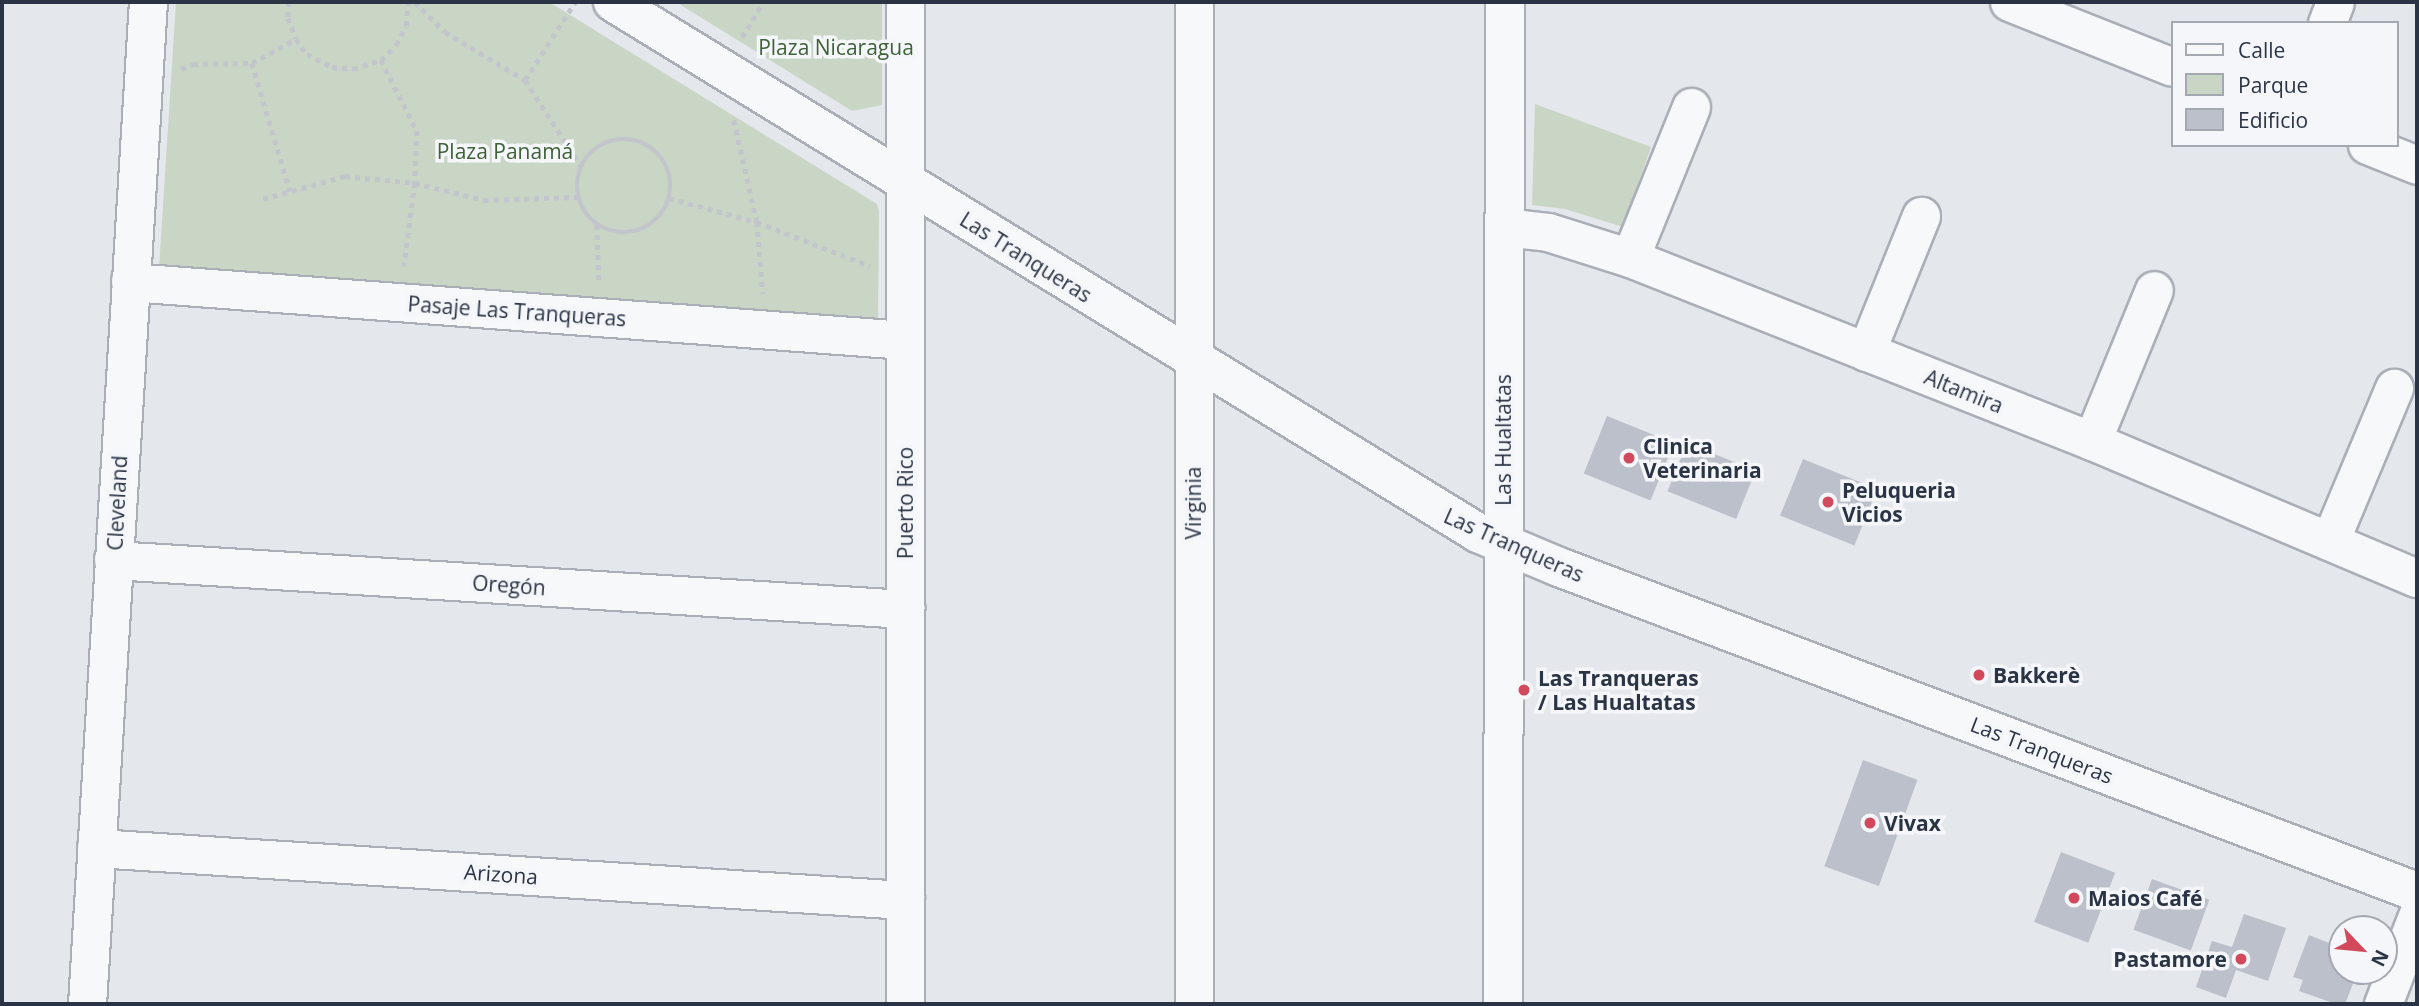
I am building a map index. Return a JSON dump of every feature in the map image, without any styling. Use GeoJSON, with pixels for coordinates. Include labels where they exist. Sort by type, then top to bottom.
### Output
{"type":"FeatureCollection","features":[{"type":"Feature","properties":{"kind":"street","name":"Cleveland"},"geometry":{"type":"LineString","coordinates":[[87,1004],[148,2]]}},
{"type":"Feature","properties":{"kind":"street","name":"Las Tranqueras"},"geometry":{"type":"LineString","coordinates":[[613,2],[1443,514],[1503,544],[2417,892]]}},
{"type":"Feature","properties":{"kind":"street","name":"Puerto Rico"},"geometry":{"type":"LineString","coordinates":[[905,2],[905,1004]]}},
{"type":"Feature","properties":{"kind":"street","name":"Virginia"},"geometry":{"type":"LineString","coordinates":[[1194,2],[1194,1004]]}},
{"type":"Feature","properties":{"kind":"street","name":"Las Hualtatas"},"geometry":{"type":"LineString","coordinates":[[1503,1004],[1505,2]]}},
{"type":"Feature","properties":{"kind":"street"},"geometry":{"type":"LineString","coordinates":[[2328,21],[2335,2]]}},
{"type":"Feature","properties":{"kind":"street"},"geometry":{"type":"LineString","coordinates":[[2019,4],[2170,66]]}},
{"type":"Feature","properties":{"kind":"street"},"geometry":{"type":"LineString","coordinates":[[1630,258],[1691,107]]}},
{"type":"Feature","properties":{"kind":"street"},"geometry":{"type":"LineString","coordinates":[[2372,147],[2417,165]]}},
{"type":"Feature","properties":{"kind":"street"},"geometry":{"type":"LineString","coordinates":[[1866,352],[1921,216]]}},
{"type":"Feature","properties":{"kind":"street","name":"Altamira"},"geometry":{"type":"LineString","coordinates":[[1503,227],[1548,232],[1630,258],[2092,442],[2417,578]]}},
{"type":"Feature","properties":{"kind":"street","name":"Pasaje Las Tranqueras"},"geometry":{"type":"LineString","coordinates":[[130,282],[905,340]]}},
{"type":"Feature","properties":{"kind":"street"},"geometry":{"type":"LineString","coordinates":[[2092,442],[2154,290]]}},
{"type":"Feature","properties":{"kind":"street"},"geometry":{"type":"LineString","coordinates":[[2330,541],[2394,388]]}},
{"type":"Feature","properties":{"kind":"street","name":"Oregón"},"geometry":{"type":"LineString","coordinates":[[113,560],[905,609]]}},
{"type":"Feature","properties":{"kind":"street","name":"Arizona"},"geometry":{"type":"LineString","coordinates":[[96,848],[905,900]]}},
{"type":"Feature","properties":{"kind":"street"},"geometry":{"type":"LineString","coordinates":[[2383,1004],[2417,916]]}},
{"type":"Feature","properties":{"kind":"path"},"geometry":{"type":"LineString","coordinates":[[289,2],[288,18],[296,39],[307,54],[332,67],[353,69],[381,60],[396,45],[406,26],[408,2]]}},
{"type":"Feature","properties":{"kind":"path"},"geometry":{"type":"LineString","coordinates":[[415,2],[445,32],[525,80],[581,166]]}},
{"type":"Feature","properties":{"kind":"path"},"geometry":{"type":"LineString","coordinates":[[525,80],[575,2]]}},
{"type":"Feature","properties":{"kind":"path"},"geometry":{"type":"LineString","coordinates":[[143,84],[193,64],[252,63],[296,39]]}},
{"type":"Feature","properties":{"kind":"path"},"geometry":{"type":"LineString","coordinates":[[381,60],[417,131],[415,183],[399,302]]}},
{"type":"Feature","properties":{"kind":"path"},"geometry":{"type":"LineString","coordinates":[[252,63],[290,191]]}},
{"type":"Feature","properties":{"kind":"path"},"geometry":{"type":"LineString","coordinates":[[723,70],[757,222],[767,330]]}},
{"type":"Feature","properties":{"kind":"path"},"geometry":{"type":"LineString","coordinates":[[627,139],[643,143],[656,152],[669,174],[669,198],[662,213],[646,228],[631,233],[614,232],[597,225],[586,214],[578,197],[577,180],[581,166],[590,153],[603,144],[627,139]]}},
{"type":"Feature","properties":{"kind":"path"},"geometry":{"type":"LineString","coordinates":[[263,198],[345,176],[415,183],[484,200],[578,197]]}},
{"type":"Feature","properties":{"kind":"path"},"geometry":{"type":"LineString","coordinates":[[669,198],[757,222],[905,279]]}},
{"type":"Feature","properties":{"kind":"path"},"geometry":{"type":"LineString","coordinates":[[597,225],[601,317]]}},
{"type":"Feature","properties":{"kind":"green space","name":"Plaza Panamá"},"geometry":{"type":"Polygon","coordinates":[[[176,2],[549,2],[877,204],[878,323],[159,269],[176,2]]]}},
{"type":"Feature","properties":{"kind":"green space","name":"Plaza Nicaragua"},"geometry":{"type":"Polygon","coordinates":[[[676,2],[882,2],[882,105],[852,111],[676,2]]]}},
{"type":"Feature","properties":{"kind":"green space"},"geometry":{"type":"Polygon","coordinates":[[[1535,104],[1651,147],[1623,227],[1565,209],[1532,205],[1535,104]]]}},
{"type":"Feature","properties":{"kind":"building","name":"Clinica Veterinaria"},"geometry":{"type":"Polygon","coordinates":[[[1607,416],[1674,443],[1651,500],[1584,473],[1607,416]]]}},
{"type":"Feature","properties":{"kind":"building"},"geometry":{"type":"Polygon","coordinates":[[[1687,443],[1756,471],[1736,519],[1668,491],[1687,443]]]}},
{"type":"Feature","properties":{"kind":"building","name":"Peluqueria Vicios"},"geometry":{"type":"Polygon","coordinates":[[[1803,459],[1877,489],[1854,546],[1780,516],[1803,459]]]}},
{"type":"Feature","properties":{"kind":"building","name":"Vivax"},"geometry":{"type":"Polygon","coordinates":[[[1863,760],[1918,780],[1879,886],[1824,866],[1863,760]]]}},
{"type":"Feature","properties":{"kind":"building","name":"Maios Café"},"geometry":{"type":"Polygon","coordinates":[[[2061,852],[2115,873],[2088,943],[2034,922],[2061,852]]]}},
{"type":"Feature","properties":{"kind":"building"},"geometry":{"type":"Polygon","coordinates":[[[2152,879],[2209,900],[2191,951],[2134,930],[2152,879]]]}},
{"type":"Feature","properties":{"kind":"building","name":"Pastamore"},"geometry":{"type":"Polygon","coordinates":[[[2244,914],[2286,928],[2268,981],[2236,970],[2226,998],[2196,987],[2212,941],[2232,947],[2244,914]]]}},
{"type":"Feature","properties":{"kind":"building"},"geometry":{"type":"Polygon","coordinates":[[[2309,935],[2328,942],[2328,985],[2352,985],[2345,1004],[2336,1004],[2299,991],[2303,980],[2293,977],[2309,935]]]}},
{"type":"Feature","properties":{"kind":"place","name":"Clinica Veterinaria"},"geometry":{"type":"Point","coordinates":[1629,458]}},
{"type":"Feature","properties":{"kind":"place","name":"Peluqueria Vicios"},"geometry":{"type":"Point","coordinates":[1828,502]}},
{"type":"Feature","properties":{"kind":"place","name":"Bakkerè"},"geometry":{"type":"Point","coordinates":[1979,675]}},
{"type":"Feature","properties":{"kind":"place","name":"Las Tranqueras / Las Hualtatas"},"geometry":{"type":"Point","coordinates":[1524,690]}},
{"type":"Feature","properties":{"kind":"place","name":"Vivax"},"geometry":{"type":"Point","coordinates":[1870,823]}},
{"type":"Feature","properties":{"kind":"place","name":"Maios Café"},"geometry":{"type":"Point","coordinates":[2074,898]}},
{"type":"Feature","properties":{"kind":"place","name":"Pastamore"},"geometry":{"type":"Point","coordinates":[2241,959]}}]}
